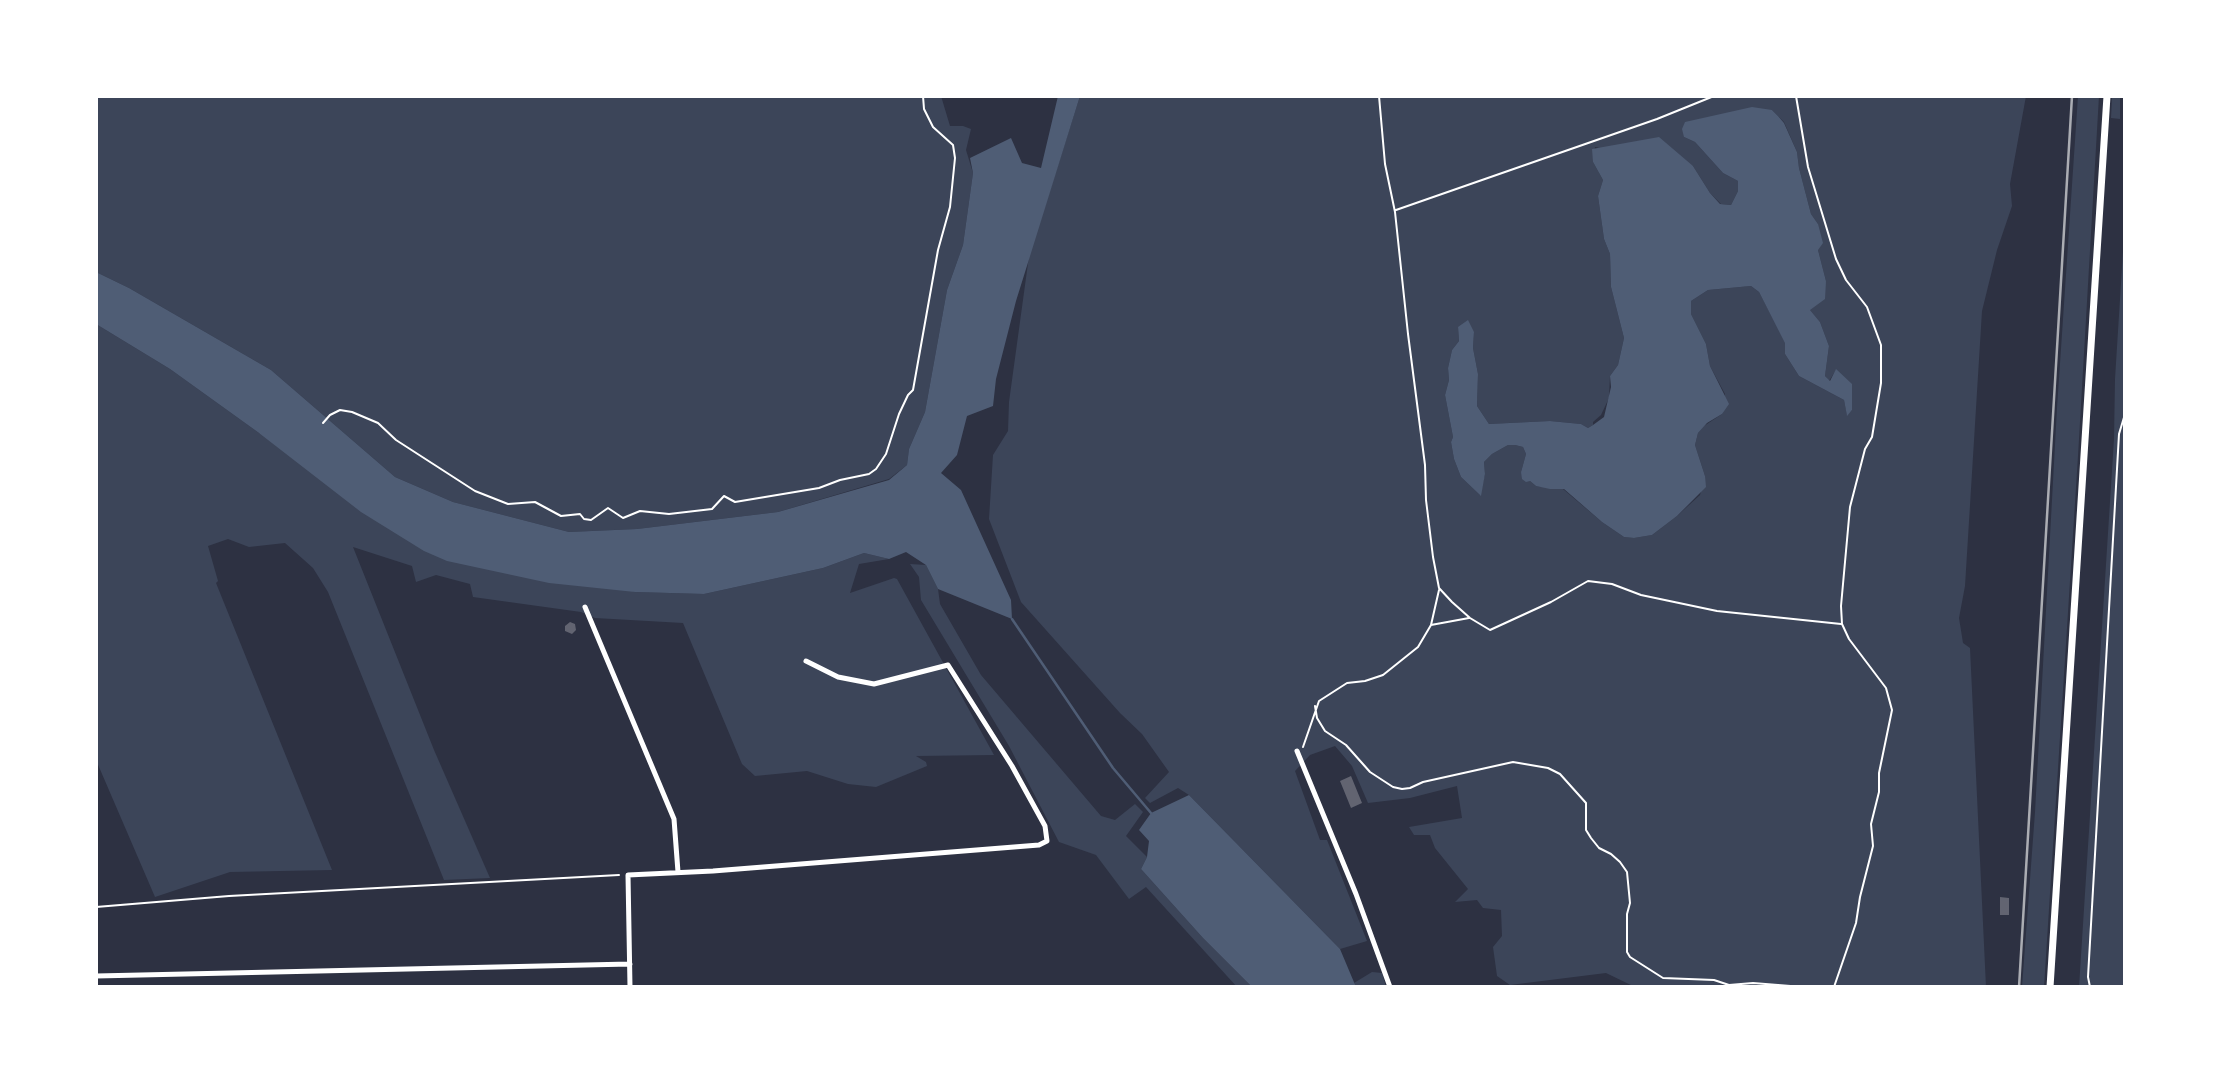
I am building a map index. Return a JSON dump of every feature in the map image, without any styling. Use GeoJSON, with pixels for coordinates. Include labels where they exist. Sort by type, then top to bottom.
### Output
{"type":"FeatureCollection","features":[{"type":"Feature","properties":{"kind":"street"},"geometry":{"type":"LineString","coordinates":[[2050,987],[2107,96]]}},
{"type":"Feature","properties":{"kind":"street"},"geometry":{"type":"LineString","coordinates":[[585,607],[674,819],[678,872]]}},
{"type":"Feature","properties":{"kind":"street"},"geometry":{"type":"LineString","coordinates":[[630,987],[628,875],[1039,845],[1047,841],[1045,826],[1039,814],[948,665],[874,684],[838,677],[806,660]]}},
{"type":"Feature","properties":{"kind":"street"},"geometry":{"type":"LineString","coordinates":[[1297,751],[1356,894],[1390,987]]}},
{"type":"Feature","properties":{"kind":"street"},"geometry":{"type":"LineString","coordinates":[[96,976],[630,964]]}},
{"type":"Feature","properties":{"kind":"path"},"geometry":{"type":"LineString","coordinates":[[323,424],[330,415],[340,410],[352,412],[378,423],[396,440],[475,491],[508,504],[535,502],[561,516],[580,514],[584,519],[590,520],[608,508],[623,518],[640,512],[670,514],[712,509],[723,496],[735,502],[820,488],[840,480],[869,474],[886,454],[899,414],[913,390],[943,225],[950,206],[955,158],[953,145],[933,127],[924,109],[923,96]]}},
{"type":"Feature","properties":{"kind":"path"},"geometry":{"type":"LineString","coordinates":[[1297,751],[1303,748],[1315,706],[1319,701],[1347,683],[1383,675],[1418,647],[1431,625],[1439,587],[1426,499],[1425,465],[1395,211],[1385,164],[1379,96]]}},
{"type":"Feature","properties":{"kind":"path"},"geometry":{"type":"LineString","coordinates":[[1395,211],[1657,119],[1714,96]]}},
{"type":"Feature","properties":{"kind":"path"},"geometry":{"type":"LineString","coordinates":[[1796,96],[1808,167],[1836,259],[1846,280],[1867,307],[1881,345],[1881,383],[1872,437],[1865,449],[1850,507],[1842,624],[1849,639],[1886,688],[1892,710],[1871,824],[1873,846],[1856,923],[1834,987]]}},
{"type":"Feature","properties":{"kind":"path"},"geometry":{"type":"LineString","coordinates":[[2090,987],[2088,977],[2118,447],[2125,414]]}},
{"type":"Feature","properties":{"kind":"path"},"geometry":{"type":"LineString","coordinates":[[1439,587],[1470,618],[1490,631],[1588,581],[1612,584],[1641,595],[1717,611],[1842,624]]}},
{"type":"Feature","properties":{"kind":"path"},"geometry":{"type":"LineString","coordinates":[[1431,625],[1470,618]]}},
{"type":"Feature","properties":{"kind":"path"},"geometry":{"type":"LineString","coordinates":[[1315,706],[1317,718],[1325,731],[1346,745],[1370,772],[1392,787],[1402,789],[1513,762],[1548,768],[1560,774],[1586,803],[1586,830],[1591,838],[1599,848],[1620,862],[1627,872],[1630,903],[1626,952],[1630,957],[1663,978],[1714,981],[1729,985],[1753,983],[1803,987]]}},
{"type":"Feature","properties":{"kind":"path"},"geometry":{"type":"LineString","coordinates":[[96,907],[229,896],[603,874],[628,875]]}},
{"type":"Feature","properties":{"kind":"shaded area"},"geometry":{"type":"Polygon","coordinates":[[[96,96],[941,96],[950,126],[971,129],[966,150],[973,173],[963,245],[947,290],[925,412],[909,449],[907,465],[889,479],[778,512],[637,529],[569,532],[453,502],[395,477],[271,370],[129,288],[96,272],[96,96]]]}},
{"type":"Feature","properties":{"kind":"shaded area"},"geometry":{"type":"Polygon","coordinates":[[[1058,96],[1080,96],[1016,301],[996,379],[993,406],[967,416],[957,455],[941,473],[961,490],[1011,600],[1012,619],[938,589],[926,565],[906,552],[889,559],[864,553],[823,568],[704,594],[635,592],[549,583],[447,561],[424,551],[361,512],[259,433],[170,369],[96,324],[96,272],[129,288],[271,370],[395,477],[453,502],[569,532],[637,529],[778,512],[889,480],[907,465],[909,449],[925,412],[947,290],[963,245],[973,173],[970,158],[1011,138],[1022,163],[1041,168],[1058,96]]]}},
{"type":"Feature","properties":{"kind":"shaded area"},"geometry":{"type":"Polygon","coordinates":[[[1080,96],[2026,96],[2010,184],[2012,206],[1997,250],[1982,311],[1965,586],[1959,618],[1963,643],[1970,648],[1986,987],[1635,987],[1606,973],[1510,985],[1497,976],[1493,947],[1502,936],[1501,910],[1483,908],[1477,900],[1455,902],[1468,889],[1435,848],[1430,835],[1414,835],[1409,827],[1462,818],[1457,786],[1410,798],[1368,803],[1352,766],[1335,746],[1310,755],[1295,771],[1320,840],[1327,840],[1367,941],[1340,949],[1189,795],[1178,788],[1150,803],[1145,798],[1169,772],[1142,734],[1021,602],[989,519],[993,455],[1008,431],[1009,402],[1029,256],[1080,96]],[[1772,110],[1684,137],[1695,142],[1723,173],[1738,181],[1738,191],[1731,205],[1721,204],[1710,193],[1693,166],[1595,147],[1593,162],[1603,180],[1598,196],[1604,239],[1610,254],[1611,287],[1624,338],[1618,365],[1610,376],[1609,398],[1601,415],[1588,428],[1581,424],[1550,421],[1489,424],[1477,406],[1478,374],[1473,348],[1474,332],[1458,327],[1459,341],[1452,350],[1445,395],[1453,437],[1451,442],[1461,477],[1480,495],[1485,474],[1484,462],[1508,445],[1515,445],[1523,447],[1526,454],[1521,472],[1530,481],[1536,486],[1563,489],[1624,537],[1652,535],[1677,516],[1700,495],[1705,476],[1695,445],[1698,433],[1704,426],[1722,414],[1725,394],[1710,366],[1706,344],[1691,314],[1691,301],[1708,290],[1751,286],[1759,292],[1786,343],[1785,354],[1799,376],[1844,400],[1847,415],[1852,410],[1836,370],[1829,381],[1825,376],[1829,346],[1820,322],[1809,309],[1826,281],[1818,250],[1818,224],[1811,214],[1797,152],[1784,122],[1772,110]]]}},
{"type":"Feature","properties":{"kind":"shaded area"},"geometry":{"type":"Polygon","coordinates":[[[2078,96],[2099,96],[2078,456],[2044,987],[2022,987],[2035,812],[2057,408],[2078,96]]]}},
{"type":"Feature","properties":{"kind":"shaded area"},"geometry":{"type":"Polygon","coordinates":[[[2112,96],[2120,96],[2120,119],[2111,118],[2112,96]]]}},
{"type":"Feature","properties":{"kind":"shaded area"},"geometry":{"type":"Polygon","coordinates":[[[1752,107],[1772,110],[1784,123],[1797,152],[1811,214],[1818,224],[1823,243],[1818,250],[1826,281],[1825,299],[1810,310],[1820,322],[1829,346],[1825,376],[1830,381],[1836,369],[1852,384],[1852,410],[1847,416],[1844,400],[1799,376],[1785,354],[1785,343],[1759,292],[1751,286],[1708,290],[1691,301],[1691,314],[1706,344],[1710,366],[1729,404],[1722,414],[1707,423],[1698,433],[1695,445],[1706,487],[1677,516],[1652,535],[1624,537],[1564,489],[1536,486],[1522,479],[1526,454],[1523,447],[1515,445],[1508,445],[1484,462],[1481,496],[1461,477],[1451,442],[1453,437],[1445,395],[1452,350],[1459,341],[1458,327],[1468,320],[1474,332],[1473,348],[1478,374],[1477,406],[1489,424],[1550,421],[1581,424],[1588,428],[1604,417],[1611,387],[1610,376],[1618,365],[1624,338],[1611,287],[1610,254],[1604,239],[1598,196],[1603,180],[1593,162],[1592,149],[1659,137],[1693,166],[1720,204],[1731,205],[1738,191],[1738,181],[1723,173],[1695,142],[1684,137],[1682,129],[1685,122],[1752,107]]]}},
{"type":"Feature","properties":{"kind":"shaded area"},"geometry":{"type":"Polygon","coordinates":[[[2125,219],[2125,987],[2079,987],[2114,439],[2125,219]]]}},
{"type":"Feature","properties":{"kind":"shaded area"},"geometry":{"type":"Polygon","coordinates":[[[96,324],[170,369],[259,433],[635,592],[704,594],[823,568],[864,553],[889,559],[859,564],[850,593],[897,579],[994,755],[916,756],[926,762],[927,766],[876,787],[848,784],[807,771],[755,776],[742,764],[683,623],[595,618],[581,612],[473,597],[470,584],[436,575],[416,582],[412,566],[353,547],[434,750],[490,878],[444,880],[328,592],[313,568],[285,543],[249,547],[228,539],[208,546],[218,581],[216,583],[332,870],[230,872],[155,897],[96,760],[96,324]]]}},
{"type":"Feature","properties":{"kind":"shaded area"},"geometry":{"type":"Polygon","coordinates":[[[910,564],[926,565],[938,589],[940,604],[981,675],[1101,816],[1115,820],[1135,804],[1143,812],[1126,836],[1147,857],[1141,869],[1203,938],[1252,987],[1237,987],[1146,887],[1129,899],[1096,855],[1059,842],[1009,746],[921,600],[919,577],[910,564]]]}},
{"type":"Feature","properties":{"kind":"shaded area"},"geometry":{"type":"Polygon","coordinates":[[[1189,795],[1340,949],[1356,987],[1252,987],[1203,938],[1141,869],[1147,857],[1149,841],[1139,830],[1151,813],[1189,795]]]}},
{"type":"Feature","properties":{"kind":"shaded area"},"geometry":{"type":"Polygon","coordinates":[[[1372,972],[1382,973],[1386,987],[1356,987],[1354,983],[1372,972]]]}},
{"type":"Feature","properties":{"kind":"building"},"geometry":{"type":"Polygon","coordinates":[[[570,622],[575,624],[576,630],[572,634],[565,631],[565,626],[570,622]]]}},
{"type":"Feature","properties":{"kind":"building"},"geometry":{"type":"Polygon","coordinates":[[[1351,776],[1362,803],[1351,808],[1340,781],[1351,776]]]}},
{"type":"Feature","properties":{"kind":"building"},"geometry":{"type":"Polygon","coordinates":[[[2000,897],[2009,898],[2009,915],[2000,915],[2000,897]]]}},
{"type":"Feature","properties":{"kind":"waterway"},"geometry":{"type":"LineString","coordinates":[[1012,619],[1113,768],[1151,813]]}},
{"type":"Feature","properties":{"kind":"railway"},"geometry":{"type":"LineString","coordinates":[[2019,987],[2072,96]]}}]}
